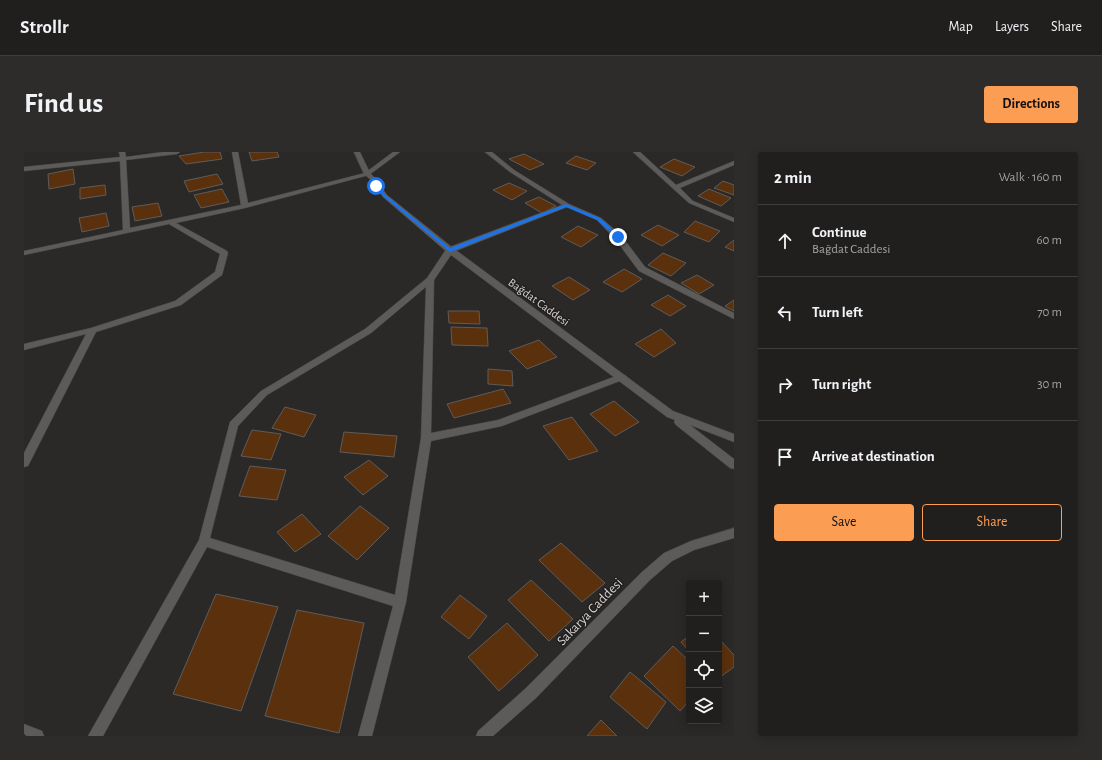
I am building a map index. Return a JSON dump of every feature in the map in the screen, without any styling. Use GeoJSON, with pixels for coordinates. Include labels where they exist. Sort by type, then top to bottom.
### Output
{"type":"FeatureCollection","features":[{"type":"Feature","properties":{"kind":"street"},"geometry":{"type":"LineString","coordinates":[[122,152],[127,231]]}},
{"type":"Feature","properties":{"kind":"street"},"geometry":{"type":"LineString","coordinates":[[24,169],[176,152]]}},
{"type":"Feature","properties":{"kind":"street"},"geometry":{"type":"LineString","coordinates":[[235,152],[245,206]]}},
{"type":"Feature","properties":{"kind":"street","name":"Bağdat Caddesi"},"geometry":{"type":"LineString","coordinates":[[357,152],[367,174],[373,179],[385,196],[450,250],[670,414],[734,438]]}},
{"type":"Feature","properties":{"kind":"street"},"geometry":{"type":"LineString","coordinates":[[24,253],[245,206],[367,174],[397,152]]}},
{"type":"Feature","properties":{"kind":"street"},"geometry":{"type":"LineString","coordinates":[[488,152],[512,172],[566,206],[599,219],[618,237],[642,270],[734,316]]}},
{"type":"Feature","properties":{"kind":"street"},"geometry":{"type":"LineString","coordinates":[[636,152],[691,202],[734,220]]}},
{"type":"Feature","properties":{"kind":"street"},"geometry":{"type":"LineString","coordinates":[[675,188],[734,163]]}},
{"type":"Feature","properties":{"kind":"street"},"geometry":{"type":"LineString","coordinates":[[95,736],[204,541],[233,425],[264,394],[368,331],[430,280],[450,250],[566,206]]}},
{"type":"Feature","properties":{"kind":"street"},"geometry":{"type":"LineString","coordinates":[[24,347],[93,330],[178,303],[219,274],[224,253],[170,222]]}},
{"type":"Feature","properties":{"kind":"street"},"geometry":{"type":"LineString","coordinates":[[365,736],[400,602],[426,438],[430,280]]}},
{"type":"Feature","properties":{"kind":"street"},"geometry":{"type":"LineString","coordinates":[[24,463],[93,330]]}},
{"type":"Feature","properties":{"kind":"street"},"geometry":{"type":"LineString","coordinates":[[426,438],[499,423],[622,377]]}},
{"type":"Feature","properties":{"kind":"street"},"geometry":{"type":"LineString","coordinates":[[670,414],[734,464]]}},
{"type":"Feature","properties":{"kind":"street","name":"Sakarya Caddesi"},"geometry":{"type":"LineString","coordinates":[[483,736],[531,693],[646,576],[668,557],[692,546],[733,534]]}},
{"type":"Feature","properties":{"kind":"street"},"geometry":{"type":"LineString","coordinates":[[204,541],[400,602]]}},
{"type":"Feature","properties":{"kind":"street"},"geometry":{"type":"LineString","coordinates":[[24,731],[37,736]]}},
{"type":"Feature","properties":{"kind":"building"},"geometry":{"type":"Polygon","coordinates":[[[204,152],[220,152],[222,159],[186,164],[179,156],[204,152]]]}},
{"type":"Feature","properties":{"kind":"building"},"geometry":{"type":"Polygon","coordinates":[[[249,152],[277,152],[279,157],[252,161],[249,152]]]}},
{"type":"Feature","properties":{"kind":"building"},"geometry":{"type":"Polygon","coordinates":[[[524,154],[544,164],[530,170],[509,159],[524,154]]]}},
{"type":"Feature","properties":{"kind":"building"},"geometry":{"type":"Polygon","coordinates":[[[576,156],[596,163],[587,170],[566,163],[576,156]]]}},
{"type":"Feature","properties":{"kind":"building"},"geometry":{"type":"Polygon","coordinates":[[[674,159],[695,167],[682,176],[660,167],[674,159]]]}},
{"type":"Feature","properties":{"kind":"building"},"geometry":{"type":"Polygon","coordinates":[[[73,169],[75,184],[49,189],[48,174],[73,169]]]}},
{"type":"Feature","properties":{"kind":"building"},"geometry":{"type":"Polygon","coordinates":[[[217,174],[223,184],[189,192],[184,181],[217,174]]]}},
{"type":"Feature","properties":{"kind":"building"},"geometry":{"type":"Polygon","coordinates":[[[723,181],[734,185],[734,195],[714,188],[723,181]]]}},
{"type":"Feature","properties":{"kind":"building"},"geometry":{"type":"Polygon","coordinates":[[[509,183],[527,191],[512,200],[493,190],[509,183]]]}},
{"type":"Feature","properties":{"kind":"building"},"geometry":{"type":"Polygon","coordinates":[[[105,185],[106,195],[80,199],[80,188],[105,185]]]}},
{"type":"Feature","properties":{"kind":"building"},"geometry":{"type":"Polygon","coordinates":[[[222,189],[229,202],[201,208],[194,195],[222,189]]]}},
{"type":"Feature","properties":{"kind":"building"},"geometry":{"type":"Polygon","coordinates":[[[709,189],[731,198],[721,206],[698,196],[709,189]]]}},
{"type":"Feature","properties":{"kind":"building"},"geometry":{"type":"Polygon","coordinates":[[[539,197],[556,206],[542,213],[525,203],[539,197]]]}},
{"type":"Feature","properties":{"kind":"building"},"geometry":{"type":"Polygon","coordinates":[[[158,203],[162,216],[135,221],[132,207],[158,203]]]}},
{"type":"Feature","properties":{"kind":"building"},"geometry":{"type":"Polygon","coordinates":[[[106,213],[109,226],[82,232],[79,218],[106,213]]]}},
{"type":"Feature","properties":{"kind":"building"},"geometry":{"type":"Polygon","coordinates":[[[695,221],[720,231],[709,242],[684,232],[695,221]]]}},
{"type":"Feature","properties":{"kind":"building"},"geometry":{"type":"Polygon","coordinates":[[[658,225],[679,235],[662,246],[641,235],[658,225]]]}},
{"type":"Feature","properties":{"kind":"building"},"geometry":{"type":"Polygon","coordinates":[[[578,226],[598,235],[581,247],[561,237],[578,226]]]}},
{"type":"Feature","properties":{"kind":"building"},"geometry":{"type":"Polygon","coordinates":[[[734,240],[734,251],[725,247],[734,240]]]}},
{"type":"Feature","properties":{"kind":"building"},"geometry":{"type":"Polygon","coordinates":[[[663,253],[686,263],[671,276],[648,265],[663,253]]]}},
{"type":"Feature","properties":{"kind":"building"},"geometry":{"type":"Polygon","coordinates":[[[624,269],[642,279],[622,292],[603,282],[624,269]]]}},
{"type":"Feature","properties":{"kind":"building"},"geometry":{"type":"Polygon","coordinates":[[[697,275],[714,285],[699,294],[681,283],[697,275]]]}},
{"type":"Feature","properties":{"kind":"building"},"geometry":{"type":"Polygon","coordinates":[[[569,277],[590,290],[573,300],[552,286],[569,277]]]}},
{"type":"Feature","properties":{"kind":"building"},"geometry":{"type":"Polygon","coordinates":[[[668,295],[686,306],[670,316],[651,305],[668,295]]]}},
{"type":"Feature","properties":{"kind":"building"},"geometry":{"type":"Polygon","coordinates":[[[734,300],[734,311],[725,306],[734,300]]]}},
{"type":"Feature","properties":{"kind":"building"},"geometry":{"type":"Polygon","coordinates":[[[448,311],[479,311],[480,324],[449,323],[448,311]]]}},
{"type":"Feature","properties":{"kind":"building"},"geometry":{"type":"Polygon","coordinates":[[[451,327],[487,328],[488,346],[452,345],[451,327]]]}},
{"type":"Feature","properties":{"kind":"building"},"geometry":{"type":"Polygon","coordinates":[[[661,329],[676,343],[654,357],[635,344],[661,329]]]}},
{"type":"Feature","properties":{"kind":"building"},"geometry":{"type":"Polygon","coordinates":[[[539,340],[557,357],[527,369],[509,351],[539,340]]]}},
{"type":"Feature","properties":{"kind":"building"},"geometry":{"type":"Polygon","coordinates":[[[488,369],[512,371],[513,386],[488,384],[488,369]]]}},
{"type":"Feature","properties":{"kind":"building"},"geometry":{"type":"Polygon","coordinates":[[[503,389],[511,403],[454,418],[447,404],[503,389]]]}},
{"type":"Feature","properties":{"kind":"building"},"geometry":{"type":"Polygon","coordinates":[[[614,401],[639,422],[615,436],[590,414],[614,401]]]}},
{"type":"Feature","properties":{"kind":"building"},"geometry":{"type":"Polygon","coordinates":[[[285,407],[316,415],[304,437],[272,428],[285,407]]]}},
{"type":"Feature","properties":{"kind":"building"},"geometry":{"type":"Polygon","coordinates":[[[572,417],[598,451],[569,460],[543,426],[572,417]]]}},
{"type":"Feature","properties":{"kind":"building"},"geometry":{"type":"Polygon","coordinates":[[[252,430],[281,434],[271,460],[241,456],[252,430]]]}},
{"type":"Feature","properties":{"kind":"building"},"geometry":{"type":"Polygon","coordinates":[[[344,432],[397,436],[394,457],[340,452],[344,432]]]}},
{"type":"Feature","properties":{"kind":"building"},"geometry":{"type":"Polygon","coordinates":[[[369,460],[388,476],[363,495],[344,477],[369,460]]]}},
{"type":"Feature","properties":{"kind":"building"},"geometry":{"type":"Polygon","coordinates":[[[250,466],[286,470],[277,500],[239,496],[250,466]]]}},
{"type":"Feature","properties":{"kind":"building"},"geometry":{"type":"Polygon","coordinates":[[[360,506],[389,528],[357,560],[328,536],[360,506]]]}},
{"type":"Feature","properties":{"kind":"building"},"geometry":{"type":"Polygon","coordinates":[[[302,514],[321,534],[295,552],[277,532],[302,514]]]}},
{"type":"Feature","properties":{"kind":"building"},"geometry":{"type":"Polygon","coordinates":[[[561,543],[605,583],[582,602],[539,560],[561,543]]]}},
{"type":"Feature","properties":{"kind":"building"},"geometry":{"type":"Polygon","coordinates":[[[531,580],[573,619],[549,641],[508,600],[531,580]]]}},
{"type":"Feature","properties":{"kind":"building"},"geometry":{"type":"Polygon","coordinates":[[[216,594],[278,607],[241,711],[173,694],[216,594]]]}},
{"type":"Feature","properties":{"kind":"building"},"geometry":{"type":"Polygon","coordinates":[[[460,595],[487,616],[469,639],[441,617],[460,595]]]}},
{"type":"Feature","properties":{"kind":"building"},"geometry":{"type":"Polygon","coordinates":[[[297,610],[364,623],[339,733],[265,716],[297,610]]]}},
{"type":"Feature","properties":{"kind":"building"},"geometry":{"type":"Polygon","coordinates":[[[507,623],[538,655],[499,691],[468,657],[507,623]]]}},
{"type":"Feature","properties":{"kind":"building"},"geometry":{"type":"Polygon","coordinates":[[[686,638],[686,648],[681,642],[686,638]]]}},
{"type":"Feature","properties":{"kind":"building"},"geometry":{"type":"Polygon","coordinates":[[[722,642],[734,655],[734,667],[722,676],[722,642]]]}},
{"type":"Feature","properties":{"kind":"building"},"geometry":{"type":"Polygon","coordinates":[[[673,646],[686,658],[686,704],[680,711],[644,676],[673,646]]]}},
{"type":"Feature","properties":{"kind":"building"},"geometry":{"type":"Polygon","coordinates":[[[630,672],[666,702],[647,729],[610,697],[630,672]]]}},
{"type":"Feature","properties":{"kind":"building"},"geometry":{"type":"Polygon","coordinates":[[[601,720],[617,736],[587,736],[601,720]]]}},
{"type":"Feature","properties":{"kind":"route"},"geometry":{"type":"LineString","coordinates":[[376,186],[385,196],[450,250],[566,206],[599,219],[618,237]]}}]}
